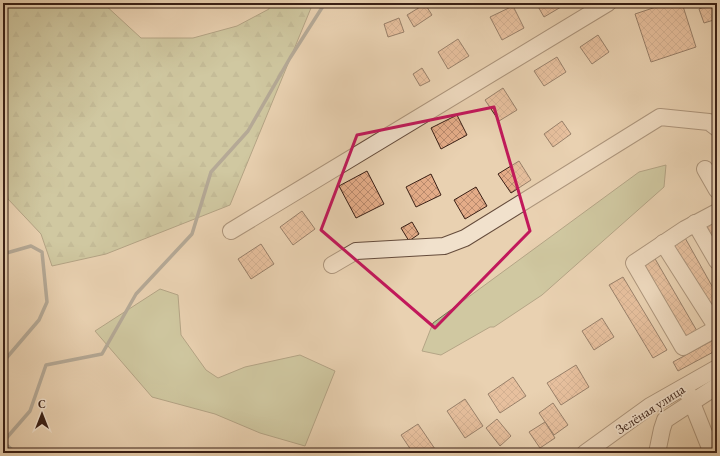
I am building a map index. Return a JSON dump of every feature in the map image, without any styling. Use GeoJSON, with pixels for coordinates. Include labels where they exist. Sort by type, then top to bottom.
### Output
{"type":"FeatureCollection","features":[{"type":"Feature","properties":{"kind":"street"},"geometry":{"type":"LineString","coordinates":[[231,231],[608,3]]}},
{"type":"Feature","properties":{"kind":"street"},"geometry":{"type":"LineString","coordinates":[[332,265],[356,251],[444,246],[465,238],[660,117],[708,122],[717,128]]}},
{"type":"Feature","properties":{"kind":"street"},"geometry":{"type":"LineString","coordinates":[[705,169],[717,190]]}},
{"type":"Feature","properties":{"kind":"street"},"geometry":{"type":"LineString","coordinates":[[663,243],[717,328],[683,347],[634,263],[663,243],[695,223],[717,212]]}},
{"type":"Feature","properties":{"kind":"street"},"geometry":{"type":"LineString","coordinates":[[695,223],[717,261]]}},
{"type":"Feature","properties":{"kind":"street","name":"Зелёная улица"},"geometry":{"type":"LineString","coordinates":[[585,453],[650,406],[717,368]]}},
{"type":"Feature","properties":{"kind":"street"},"geometry":{"type":"LineString","coordinates":[[685,386],[712,453]]}},
{"type":"Feature","properties":{"kind":"street"},"geometry":{"type":"LineString","coordinates":[[658,453],[665,420],[717,386]]}},
{"type":"Feature","properties":{"kind":"highlighted area"},"geometry":{"type":"Polygon","coordinates":[[[494,107],[530,231],[435,328],[321,230],[357,135],[494,107]]]}},
{"type":"Feature","properties":{"kind":"green space"},"geometry":{"type":"Polygon","coordinates":[[[3,3],[103,3],[141,38],[193,38],[237,26],[269,9],[269,3],[313,3],[230,205],[106,254],[52,266],[41,234],[8,199],[3,147],[3,3]]]}},
{"type":"Feature","properties":{"kind":"green space"},"geometry":{"type":"Polygon","coordinates":[[[666,165],[664,187],[542,295],[494,327],[490,327],[441,355],[422,351],[433,323],[639,172],[666,165]]]}},
{"type":"Feature","properties":{"kind":"green space"},"geometry":{"type":"Polygon","coordinates":[[[160,289],[178,295],[181,335],[206,370],[218,378],[245,367],[300,355],[335,371],[305,446],[260,433],[215,414],[152,397],[95,331],[160,289]]]}},
{"type":"Feature","properties":{"kind":"building"},"geometry":{"type":"Polygon","coordinates":[[[536,3],[566,3],[566,4],[544,17],[536,3]]]}},
{"type":"Feature","properties":{"kind":"building"},"geometry":{"type":"Polygon","coordinates":[[[668,3],[682,3],[696,47],[651,62],[635,14],[668,3]]]}},
{"type":"Feature","properties":{"kind":"building"},"geometry":{"type":"Polygon","coordinates":[[[425,4],[432,15],[414,27],[407,15],[425,4]]]}},
{"type":"Feature","properties":{"kind":"building"},"geometry":{"type":"Polygon","coordinates":[[[713,4],[717,19],[704,23],[699,9],[713,4]]]}},
{"type":"Feature","properties":{"kind":"building"},"geometry":{"type":"Polygon","coordinates":[[[513,6],[524,28],[502,40],[490,17],[513,6]]]}},
{"type":"Feature","properties":{"kind":"building"},"geometry":{"type":"Polygon","coordinates":[[[399,18],[404,32],[388,37],[384,24],[399,18]]]}},
{"type":"Feature","properties":{"kind":"building"},"geometry":{"type":"Polygon","coordinates":[[[598,35],[609,52],[592,64],[580,47],[598,35]]]}},
{"type":"Feature","properties":{"kind":"building"},"geometry":{"type":"Polygon","coordinates":[[[458,39],[469,56],[448,69],[438,52],[458,39]]]}},
{"type":"Feature","properties":{"kind":"building"},"geometry":{"type":"Polygon","coordinates":[[[557,57],[566,72],[544,86],[534,71],[557,57]]]}},
{"type":"Feature","properties":{"kind":"building"},"geometry":{"type":"Polygon","coordinates":[[[422,68],[430,81],[420,86],[413,74],[422,68]]]}},
{"type":"Feature","properties":{"kind":"building"},"geometry":{"type":"Polygon","coordinates":[[[503,88],[517,110],[499,121],[485,100],[503,88]]]}},
{"type":"Feature","properties":{"kind":"building"},"geometry":{"type":"Polygon","coordinates":[[[457,115],[467,135],[441,149],[431,128],[457,115]]]}},
{"type":"Feature","properties":{"kind":"building"},"geometry":{"type":"Polygon","coordinates":[[[562,121],[571,134],[553,147],[544,134],[562,121]]]}},
{"type":"Feature","properties":{"kind":"building"},"geometry":{"type":"Polygon","coordinates":[[[519,161],[531,180],[511,193],[498,174],[519,161]]]}},
{"type":"Feature","properties":{"kind":"building"},"geometry":{"type":"Polygon","coordinates":[[[367,171],[384,204],[356,218],[339,186],[367,171]]]}},
{"type":"Feature","properties":{"kind":"building"},"geometry":{"type":"Polygon","coordinates":[[[431,174],[441,195],[416,207],[406,187],[431,174]]]}},
{"type":"Feature","properties":{"kind":"building"},"geometry":{"type":"Polygon","coordinates":[[[476,187],[487,206],[465,219],[454,200],[476,187]]]}},
{"type":"Feature","properties":{"kind":"building"},"geometry":{"type":"Polygon","coordinates":[[[302,211],[315,229],[293,245],[280,227],[302,211]]]}},
{"type":"Feature","properties":{"kind":"building"},"geometry":{"type":"Polygon","coordinates":[[[716,220],[717,222],[717,253],[702,228],[716,220]]]}},
{"type":"Feature","properties":{"kind":"building"},"geometry":{"type":"Polygon","coordinates":[[[412,222],[419,234],[409,241],[401,228],[412,222]]]}},
{"type":"Feature","properties":{"kind":"building"},"geometry":{"type":"Polygon","coordinates":[[[684,236],[717,295],[717,323],[670,244],[684,236]]]}},
{"type":"Feature","properties":{"kind":"building"},"geometry":{"type":"Polygon","coordinates":[[[261,244],[274,264],[251,279],[238,259],[261,244]]]}},
{"type":"Feature","properties":{"kind":"building"},"geometry":{"type":"Polygon","coordinates":[[[654,257],[697,331],[682,339],[638,266],[654,257]]]}},
{"type":"Feature","properties":{"kind":"building"},"geometry":{"type":"Polygon","coordinates":[[[623,277],[667,350],[653,358],[609,285],[623,277]]]}},
{"type":"Feature","properties":{"kind":"building"},"geometry":{"type":"Polygon","coordinates":[[[602,318],[614,337],[594,350],[582,331],[602,318]]]}},
{"type":"Feature","properties":{"kind":"building"},"geometry":{"type":"Polygon","coordinates":[[[717,338],[717,350],[678,371],[673,362],[717,338]]]}},
{"type":"Feature","properties":{"kind":"building"},"geometry":{"type":"Polygon","coordinates":[[[576,365],[589,387],[561,405],[547,383],[576,365]]]}},
{"type":"Feature","properties":{"kind":"building"},"geometry":{"type":"Polygon","coordinates":[[[513,377],[526,396],[500,413],[488,394],[513,377]]]}},
{"type":"Feature","properties":{"kind":"building"},"geometry":{"type":"Polygon","coordinates":[[[465,399],[483,426],[465,438],[447,411],[465,399]]]}},
{"type":"Feature","properties":{"kind":"building"},"geometry":{"type":"Polygon","coordinates":[[[553,403],[568,425],[554,435],[539,413],[553,403]]]}},
{"type":"Feature","properties":{"kind":"building"},"geometry":{"type":"Polygon","coordinates":[[[497,419],[511,436],[500,446],[486,428],[497,419]]]}},
{"type":"Feature","properties":{"kind":"building"},"geometry":{"type":"Polygon","coordinates":[[[545,422],[555,438],[540,448],[529,432],[545,422]]]}},
{"type":"Feature","properties":{"kind":"building"},"geometry":{"type":"Polygon","coordinates":[[[418,424],[435,449],[429,453],[413,453],[401,435],[418,424]]]}},
{"type":"Feature","properties":{"kind":"waterway"},"geometry":{"type":"LineString","coordinates":[[3,442],[30,411],[46,365],[102,354],[136,294],[192,234],[211,172],[248,131],[290,58],[325,3]]}},
{"type":"Feature","properties":{"kind":"waterway"},"geometry":{"type":"LineString","coordinates":[[3,254],[31,246],[42,252],[47,302],[39,320],[3,362]]}},
{"type":"Feature","properties":{"kind":"waterway"},"geometry":{"type":"LineString","coordinates":[[3,442],[16,453]]}}]}
